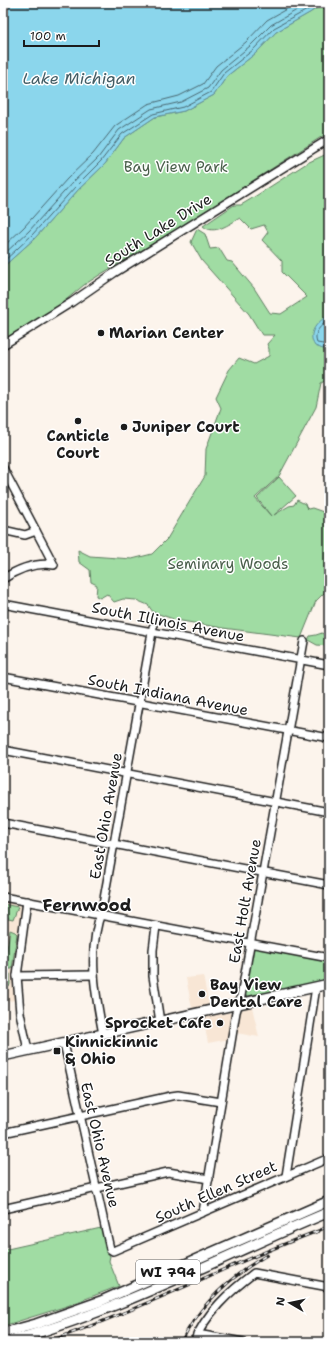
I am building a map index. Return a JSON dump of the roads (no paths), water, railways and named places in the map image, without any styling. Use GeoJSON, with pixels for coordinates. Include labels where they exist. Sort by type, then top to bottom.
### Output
{"type":"FeatureCollection","features":[{"type":"Feature","properties":{"kind":"main road"},"geometry":{"type":"LineString","coordinates":[[3,1056],[329,984]]}},
{"type":"Feature","properties":{"kind":"main road","name":"WI 794"},"geometry":{"type":"LineString","coordinates":[[3,1333],[36,1324],[101,1301],[329,1201]]}},
{"type":"Feature","properties":{"kind":"main road","name":"WI 794"},"geometry":{"type":"LineString","coordinates":[[6,1342],[39,1333],[103,1311],[329,1212]]}},
{"type":"Feature","properties":{"kind":"street","name":"South Lake Drive"},"geometry":{"type":"LineString","coordinates":[[3,345],[329,139]]}},
{"type":"Feature","properties":{"kind":"street"},"geometry":{"type":"LineString","coordinates":[[3,468],[54,565],[45,564],[27,567],[3,580]]}},
{"type":"Feature","properties":{"kind":"street"},"geometry":{"type":"LineString","coordinates":[[3,530],[25,535],[36,530]]}},
{"type":"Feature","properties":{"kind":"street","name":"South Illinois Avenue"},"geometry":{"type":"LineString","coordinates":[[3,604],[152,629],[329,665]]}},
{"type":"Feature","properties":{"kind":"street","name":"East Ohio Avenue"},"geometry":{"type":"LineString","coordinates":[[103,1034],[97,1005],[94,975],[96,935],[114,844],[152,629]]}},
{"type":"Feature","properties":{"kind":"street","name":"East Holt Avenue"},"geometry":{"type":"LineString","coordinates":[[203,1212],[238,1004],[241,996],[304,641]]}},
{"type":"Feature","properties":{"kind":"street","name":"South Indiana Avenue"},"geometry":{"type":"LineString","coordinates":[[3,677],[329,738]]}},
{"type":"Feature","properties":{"kind":"street"},"geometry":{"type":"LineString","coordinates":[[3,750],[329,812]]}},
{"type":"Feature","properties":{"kind":"street"},"geometry":{"type":"LineString","coordinates":[[3,823],[329,885]]}},
{"type":"Feature","properties":{"kind":"street"},"geometry":{"type":"LineString","coordinates":[[3,897],[329,958]]}},
{"type":"Feature","properties":{"kind":"street"},"geometry":{"type":"LineString","coordinates":[[27,901],[17,976],[20,1013],[28,1050]]}},
{"type":"Feature","properties":{"kind":"street"},"geometry":{"type":"LineString","coordinates":[[156,926],[153,950],[153,976],[160,1022]]}},
{"type":"Feature","properties":{"kind":"street"},"geometry":{"type":"LineString","coordinates":[[17,976],[94,975]]}},
{"type":"Feature","properties":{"kind":"street"},"geometry":{"type":"LineString","coordinates":[[286,1176],[316,987]]}},
{"type":"Feature","properties":{"kind":"street","name":"East Ohio Avenue"},"geometry":{"type":"LineString","coordinates":[[64,1043],[82,1116],[110,1249],[113,1251]]}},
{"type":"Feature","properties":{"kind":"street"},"geometry":{"type":"LineString","coordinates":[[3,1133],[171,1096],[185,1096],[221,1102]]}},
{"type":"Feature","properties":{"kind":"street","name":"South Ellen Street"},"geometry":{"type":"LineString","coordinates":[[113,1251],[329,1158]]}},
{"type":"Feature","properties":{"kind":"street"},"geometry":{"type":"LineString","coordinates":[[3,1209],[168,1172],[208,1179]]}},
{"type":"Feature","properties":{"kind":"street"},"geometry":{"type":"LineString","coordinates":[[194,1342],[197,1334],[217,1305],[238,1285],[254,1273],[329,1287]]}},
{"type":"Feature","properties":{"kind":"street"},"geometry":{"type":"LineString","coordinates":[[197,1334],[243,1342]]}},
{"type":"Feature","properties":{"kind":"water","name":"Lake Michigan"},"geometry":{"type":"Polygon","coordinates":[[[3,3],[323,3],[311,12],[276,32],[256,53],[227,76],[214,95],[184,111],[155,117],[124,138],[105,164],[78,190],[35,238],[3,267],[3,3]]]}},
{"type":"Feature","properties":{"kind":"water"},"geometry":{"type":"Polygon","coordinates":[[[329,315],[329,347],[323,349],[315,346],[312,337],[314,328],[317,324],[329,315]]]}},
{"type":"Feature","properties":{"kind":"railway"},"geometry":{"type":"LineString","coordinates":[[314,1233],[329,1226]]}},
{"type":"Feature","properties":{"kind":"railway"},"geometry":{"type":"LineString","coordinates":[[46,1342],[81,1330],[250,1258],[318,1231]]}},
{"type":"Feature","properties":{"kind":"railway"},"geometry":{"type":"LineString","coordinates":[[181,1342],[197,1316],[218,1292],[241,1272],[267,1255]]}},
{"type":"Feature","properties":{"kind":"place","name":"Marian Center"},"geometry":{"type":"Point","coordinates":[101,333]}},
{"type":"Feature","properties":{"kind":"place","name":"Canticle Court"},"geometry":{"type":"Point","coordinates":[78,421]}},
{"type":"Feature","properties":{"kind":"place","name":"Juniper Court"},"geometry":{"type":"Point","coordinates":[124,427]}},
{"type":"Feature","properties":{"kind":"place","name":"Bay View Dental Care"},"geometry":{"type":"Point","coordinates":[202,994]}},
{"type":"Feature","properties":{"kind":"place","name":"Sprocket Cafe"},"geometry":{"type":"Point","coordinates":[220,1023]}},
{"type":"Feature","properties":{"kind":"place","name":"Kinnickinnic & Ohio"},"geometry":{"type":"Point","coordinates":[57,1051]}},
{"type":"Feature","properties":{"kind":"district","name":"Fernwood"},"geometry":{"type":"Point","coordinates":[87,905]}},
{"type":"Feature","properties":{"kind":"park label","name":"Bay View Park"},"geometry":{"type":"Point","coordinates":[176,167]}},
{"type":"Feature","properties":{"kind":"park label","name":"Seminary Woods"},"geometry":{"type":"Point","coordinates":[228,564]}}]}
